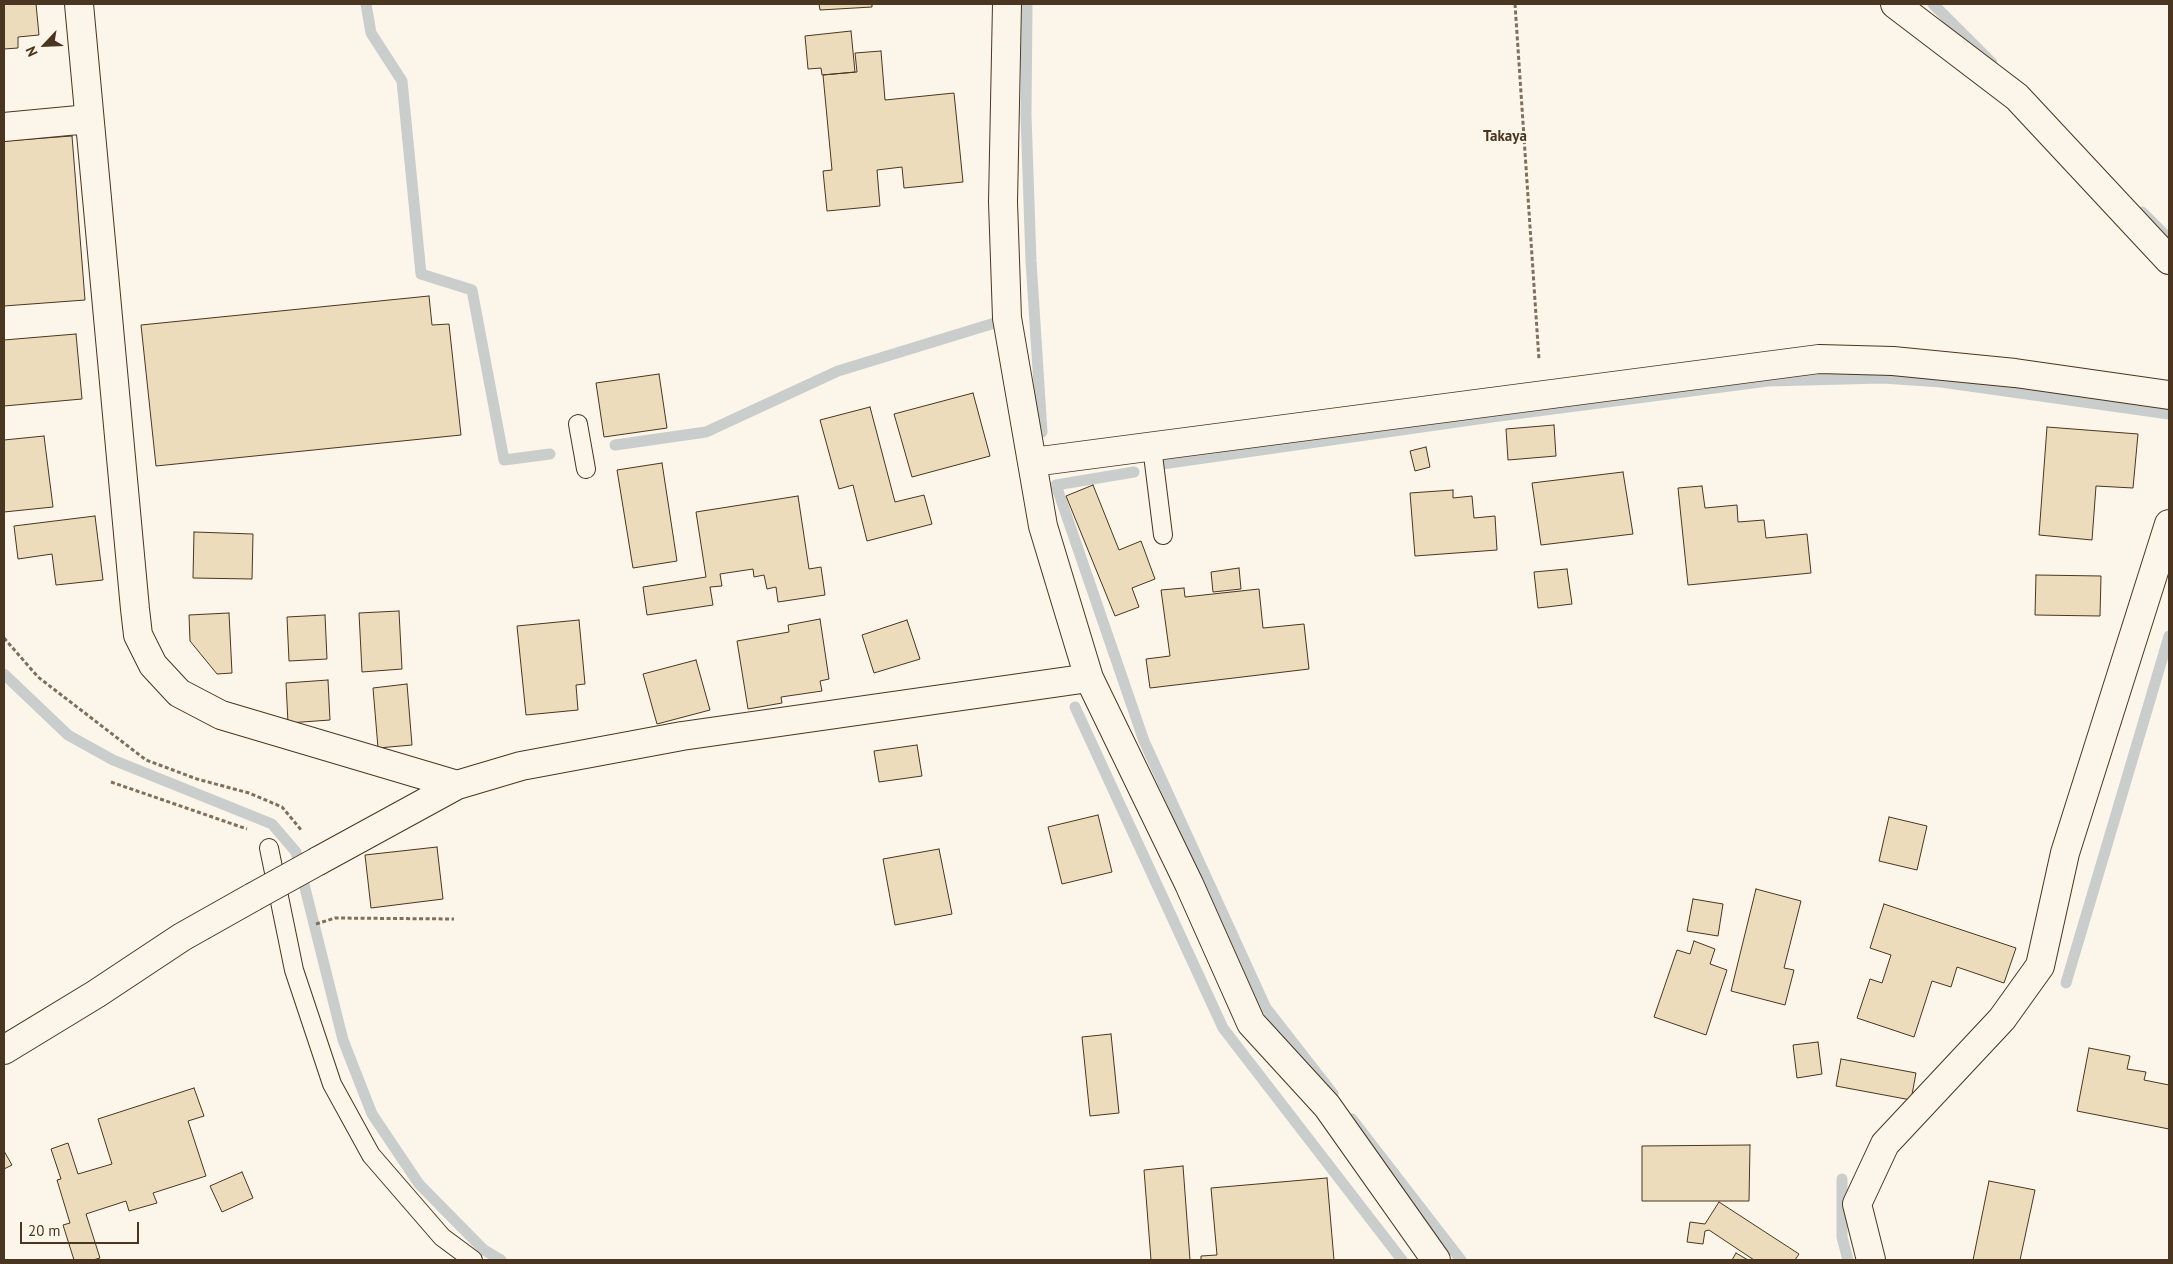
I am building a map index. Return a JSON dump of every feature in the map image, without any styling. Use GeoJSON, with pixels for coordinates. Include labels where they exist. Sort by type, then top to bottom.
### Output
{"type":"FeatureCollection","features":[{"type":"Feature","properties":{"kind":"street"},"geometry":{"type":"LineString","coordinates":[[79,4],[138,635],[153,665],[180,693],[221,715],[457,785]]}},
{"type":"Feature","properties":{"kind":"street"},"geometry":{"type":"LineString","coordinates":[[1008,4],[1003,202],[1007,318],[1043,526],[1089,678],[1189,884],[1251,1023],[1327,1106],[1436,1260]]}},
{"type":"Feature","properties":{"kind":"street"},"geometry":{"type":"LineString","coordinates":[[1895,4],[2017,97],[2169,260]]}},
{"type":"Feature","properties":{"kind":"street"},"geometry":{"type":"LineString","coordinates":[[4,127],[89,118]]}},
{"type":"Feature","properties":{"kind":"street"},"geometry":{"type":"LineString","coordinates":[[1033,462],[1820,359],[1893,361],[2005,372],[2169,395]]}},
{"type":"Feature","properties":{"kind":"street"},"geometry":{"type":"LineString","coordinates":[[1871,1260],[1857,1204],[1885,1144],[2002,1019],[2040,966],[2065,853],[2169,524]]}},
{"type":"Feature","properties":{"kind":"street"},"geometry":{"type":"LineString","coordinates":[[4,1050],[96,994],[182,937],[457,785],[521,766],[682,736],[1089,678]]}},
{"type":"Feature","properties":{"kind":"lane"},"geometry":{"type":"LineString","coordinates":[[578,424],[586,469]]}},
{"type":"Feature","properties":{"kind":"lane"},"geometry":{"type":"LineString","coordinates":[[1152,447],[1163,535]]}},
{"type":"Feature","properties":{"kind":"lane"},"geometry":{"type":"LineString","coordinates":[[269,848],[294,970],[332,1084],[371,1155],[442,1237],[473,1260]]}},
{"type":"Feature","properties":{"kind":"path"},"geometry":{"type":"LineString","coordinates":[[1515,4],[1542,396]]}},
{"type":"Feature","properties":{"kind":"path"},"geometry":{"type":"LineString","coordinates":[[4,638],[38,677],[146,760],[197,779],[249,793],[282,807],[302,830]]}},
{"type":"Feature","properties":{"kind":"path"},"geometry":{"type":"LineString","coordinates":[[111,782],[245,828],[269,848]]}},
{"type":"Feature","properties":{"kind":"path"},"geometry":{"type":"LineString","coordinates":[[335,918],[454,918]]}},
{"type":"Feature","properties":{"kind":"building"},"geometry":{"type":"Polygon","coordinates":[[[4,4],[36,4],[39,35],[18,37],[18,48],[4,49],[4,4]]]}},
{"type":"Feature","properties":{"kind":"building"},"geometry":{"type":"Polygon","coordinates":[[[819,4],[872,4],[872,7],[820,10],[819,4]]]}},
{"type":"Feature","properties":{"kind":"building"},"geometry":{"type":"Polygon","coordinates":[[[851,31],[855,72],[822,75],[821,68],[808,69],[805,36],[851,31]]]}},
{"type":"Feature","properties":{"kind":"building"},"geometry":{"type":"Polygon","coordinates":[[[881,51],[885,100],[954,93],[963,182],[904,188],[902,167],[877,170],[880,206],[827,211],[823,171],[832,170],[823,75],[857,72],[855,53],[881,51]]]}},
{"type":"Feature","properties":{"kind":"building"},"geometry":{"type":"Polygon","coordinates":[[[72,136],[85,300],[4,306],[4,141],[72,136]]]}},
{"type":"Feature","properties":{"kind":"building"},"geometry":{"type":"Polygon","coordinates":[[[429,296],[432,325],[449,324],[461,435],[156,466],[141,325],[429,296]]]}},
{"type":"Feature","properties":{"kind":"building"},"geometry":{"type":"Polygon","coordinates":[[[76,334],[82,399],[4,406],[4,340],[76,334]]]}},
{"type":"Feature","properties":{"kind":"building"},"geometry":{"type":"Polygon","coordinates":[[[659,374],[667,428],[604,437],[596,383],[659,374]]]}},
{"type":"Feature","properties":{"kind":"building"},"geometry":{"type":"Polygon","coordinates":[[[973,393],[990,456],[912,477],[894,414],[973,393]]]}},
{"type":"Feature","properties":{"kind":"building"},"geometry":{"type":"Polygon","coordinates":[[[870,407],[895,502],[924,495],[932,524],[867,541],[853,485],[839,489],[820,420],[870,407]]]}},
{"type":"Feature","properties":{"kind":"building"},"geometry":{"type":"Polygon","coordinates":[[[1554,425],[1556,456],[1508,460],[1506,429],[1554,425]]]}},
{"type":"Feature","properties":{"kind":"building"},"geometry":{"type":"Polygon","coordinates":[[[2047,427],[2138,434],[2133,488],[2096,486],[2092,540],[2039,535],[2047,427]]]}},
{"type":"Feature","properties":{"kind":"building"},"geometry":{"type":"Polygon","coordinates":[[[44,436],[53,507],[4,512],[4,440],[44,436]]]}},
{"type":"Feature","properties":{"kind":"building"},"geometry":{"type":"Polygon","coordinates":[[[1426,447],[1430,467],[1415,471],[1410,451],[1426,447]]]}},
{"type":"Feature","properties":{"kind":"building"},"geometry":{"type":"Polygon","coordinates":[[[662,463],[677,561],[633,568],[617,470],[662,463]]]}},
{"type":"Feature","properties":{"kind":"building"},"geometry":{"type":"Polygon","coordinates":[[[1623,472],[1633,534],[1541,545],[1532,483],[1623,472]]]}},
{"type":"Feature","properties":{"kind":"building"},"geometry":{"type":"Polygon","coordinates":[[[1093,485],[1119,550],[1141,541],[1155,579],[1132,588],[1139,607],[1115,616],[1066,496],[1093,485]]]}},
{"type":"Feature","properties":{"kind":"building"},"geometry":{"type":"Polygon","coordinates":[[[1702,486],[1705,508],[1737,505],[1738,522],[1764,520],[1766,538],[1807,534],[1811,573],[1688,585],[1678,488],[1702,486]]]}},
{"type":"Feature","properties":{"kind":"building"},"geometry":{"type":"Polygon","coordinates":[[[1453,490],[1453,498],[1472,496],[1474,518],[1495,516],[1497,550],[1415,556],[1410,493],[1453,490]]]}},
{"type":"Feature","properties":{"kind":"building"},"geometry":{"type":"Polygon","coordinates":[[[798,496],[809,569],[821,567],[825,595],[778,602],[776,587],[767,589],[764,575],[754,577],[753,569],[720,574],[722,586],[710,587],[713,605],[647,615],[643,587],[706,577],[696,512],[798,496]]]}},
{"type":"Feature","properties":{"kind":"building"},"geometry":{"type":"Polygon","coordinates":[[[95,516],[103,580],[56,585],[52,554],[18,559],[14,526],[95,516]]]}},
{"type":"Feature","properties":{"kind":"building"},"geometry":{"type":"Polygon","coordinates":[[[194,532],[253,534],[252,579],[193,578],[194,532]]]}},
{"type":"Feature","properties":{"kind":"building"},"geometry":{"type":"Polygon","coordinates":[[[1239,568],[1241,589],[1213,592],[1211,572],[1239,568]]]}},
{"type":"Feature","properties":{"kind":"building"},"geometry":{"type":"Polygon","coordinates":[[[1567,569],[1572,604],[1538,608],[1534,572],[1567,569]]]}},
{"type":"Feature","properties":{"kind":"building"},"geometry":{"type":"Polygon","coordinates":[[[2036,575],[2101,576],[2100,616],[2035,615],[2036,575]]]}},
{"type":"Feature","properties":{"kind":"building"},"geometry":{"type":"Polygon","coordinates":[[[1184,588],[1185,597],[1259,589],[1263,628],[1304,624],[1309,669],[1150,688],[1146,659],[1170,656],[1161,590],[1184,588]]]}},
{"type":"Feature","properties":{"kind":"building"},"geometry":{"type":"Polygon","coordinates":[[[399,611],[402,669],[362,672],[359,613],[399,611]]]}},
{"type":"Feature","properties":{"kind":"building"},"geometry":{"type":"Polygon","coordinates":[[[229,613],[232,673],[217,674],[190,641],[189,615],[229,613]]]}},
{"type":"Feature","properties":{"kind":"building"},"geometry":{"type":"Polygon","coordinates":[[[325,615],[327,659],[289,661],[287,617],[325,615]]]}},
{"type":"Feature","properties":{"kind":"building"},"geometry":{"type":"Polygon","coordinates":[[[820,619],[829,679],[820,681],[822,691],[781,697],[782,703],[748,709],[737,641],[789,632],[788,625],[820,619]]]}},
{"type":"Feature","properties":{"kind":"building"},"geometry":{"type":"Polygon","coordinates":[[[579,620],[585,684],[576,685],[578,710],[526,715],[517,626],[579,620]]]}},
{"type":"Feature","properties":{"kind":"building"},"geometry":{"type":"Polygon","coordinates":[[[907,620],[920,659],[874,673],[862,635],[907,620]]]}},
{"type":"Feature","properties":{"kind":"building"},"geometry":{"type":"Polygon","coordinates":[[[696,660],[710,710],[657,724],[643,674],[696,660]]]}},
{"type":"Feature","properties":{"kind":"building"},"geometry":{"type":"Polygon","coordinates":[[[328,680],[330,720],[288,723],[286,683],[328,680]]]}},
{"type":"Feature","properties":{"kind":"building"},"geometry":{"type":"Polygon","coordinates":[[[407,684],[412,745],[378,748],[373,688],[407,684]]]}},
{"type":"Feature","properties":{"kind":"building"},"geometry":{"type":"Polygon","coordinates":[[[917,745],[922,776],[879,782],[874,751],[917,745]]]}},
{"type":"Feature","properties":{"kind":"building"},"geometry":{"type":"Polygon","coordinates":[[[1098,815],[1112,872],[1062,884],[1048,827],[1098,815]]]}},
{"type":"Feature","properties":{"kind":"building"},"geometry":{"type":"Polygon","coordinates":[[[1889,817],[1927,826],[1917,870],[1879,861],[1889,817]]]}},
{"type":"Feature","properties":{"kind":"building"},"geometry":{"type":"Polygon","coordinates":[[[437,847],[443,899],[371,908],[365,855],[437,847]]]}},
{"type":"Feature","properties":{"kind":"building"},"geometry":{"type":"Polygon","coordinates":[[[939,849],[952,914],[895,925],[883,859],[939,849]]]}},
{"type":"Feature","properties":{"kind":"building"},"geometry":{"type":"Polygon","coordinates":[[[1756,889],[1801,901],[1784,968],[1794,970],[1785,1005],[1731,991],[1756,889]]]}},
{"type":"Feature","properties":{"kind":"building"},"geometry":{"type":"Polygon","coordinates":[[[1693,899],[1723,904],[1718,936],[1687,931],[1693,899]]]}},
{"type":"Feature","properties":{"kind":"building"},"geometry":{"type":"Polygon","coordinates":[[[1884,904],[2016,948],[2004,983],[1957,967],[1951,987],[1932,981],[1914,1037],[1857,1018],[1870,979],[1882,983],[1891,955],[1870,948],[1884,904]]]}},
{"type":"Feature","properties":{"kind":"building"},"geometry":{"type":"Polygon","coordinates":[[[1694,941],[1715,949],[1710,964],[1727,970],[1706,1035],[1654,1017],[1677,950],[1690,954],[1694,941]]]}},
{"type":"Feature","properties":{"kind":"building"},"geometry":{"type":"Polygon","coordinates":[[[1111,1034],[1119,1113],[1090,1116],[1082,1037],[1111,1034]]]}},
{"type":"Feature","properties":{"kind":"building"},"geometry":{"type":"Polygon","coordinates":[[[1818,1042],[1822,1074],[1797,1078],[1793,1045],[1818,1042]]]}},
{"type":"Feature","properties":{"kind":"building"},"geometry":{"type":"Polygon","coordinates":[[[2089,1048],[2130,1056],[2127,1069],[2146,1072],[2144,1080],[2169,1085],[2169,1129],[2077,1111],[2089,1048]]]}},
{"type":"Feature","properties":{"kind":"building"},"geometry":{"type":"Polygon","coordinates":[[[1841,1059],[1916,1073],[1911,1100],[1836,1086],[1841,1059]]]}},
{"type":"Feature","properties":{"kind":"building"},"geometry":{"type":"Polygon","coordinates":[[[194,1088],[204,1116],[188,1121],[206,1176],[153,1193],[157,1203],[129,1211],[126,1201],[86,1214],[100,1258],[74,1260],[63,1225],[70,1223],[57,1180],[61,1179],[51,1149],[68,1143],[78,1174],[112,1164],[98,1119],[194,1088]]]}},
{"type":"Feature","properties":{"kind":"building"},"geometry":{"type":"Polygon","coordinates":[[[1750,1145],[1749,1201],[1642,1201],[1642,1146],[1750,1145]]]}},
{"type":"Feature","properties":{"kind":"building"},"geometry":{"type":"Polygon","coordinates":[[[4,1151],[12,1165],[4,1169],[4,1151]]]}},
{"type":"Feature","properties":{"kind":"building"},"geometry":{"type":"Polygon","coordinates":[[[1183,1166],[1190,1260],[1151,1260],[1144,1170],[1183,1166]]]}},
{"type":"Feature","properties":{"kind":"building"},"geometry":{"type":"Polygon","coordinates":[[[242,1172],[253,1198],[222,1212],[210,1186],[242,1172]]]}},
{"type":"Feature","properties":{"kind":"building"},"geometry":{"type":"Polygon","coordinates":[[[1327,1178],[1334,1260],[1201,1260],[1201,1256],[1217,1255],[1211,1188],[1327,1178]]]}},
{"type":"Feature","properties":{"kind":"building"},"geometry":{"type":"Polygon","coordinates":[[[1989,1181],[2035,1190],[2020,1260],[1973,1260],[1989,1181]]]}},
{"type":"Feature","properties":{"kind":"building"},"geometry":{"type":"Polygon","coordinates":[[[1719,1202],[1799,1254],[1795,1260],[1754,1260],[1709,1230],[1705,1231],[1703,1244],[1687,1242],[1690,1222],[1705,1224],[1719,1202]]]}},
{"type":"Feature","properties":{"kind":"building"},"geometry":{"type":"Polygon","coordinates":[[[1736,1253],[1748,1260],[1732,1260],[1736,1253]]]}},
{"type":"Feature","properties":{"kind":"waterway"},"geometry":{"type":"LineString","coordinates":[[366,4],[371,33],[402,81],[421,274],[472,290],[504,460],[550,454]]}},
{"type":"Feature","properties":{"kind":"waterway"},"geometry":{"type":"LineString","coordinates":[[1027,4],[1026,115],[1031,261],[1042,432]]}},
{"type":"Feature","properties":{"kind":"waterway"},"geometry":{"type":"LineString","coordinates":[[1933,4],[1992,63]]}},
{"type":"Feature","properties":{"kind":"waterway"},"geometry":{"type":"LineString","coordinates":[[2142,212],[2169,239]]}},
{"type":"Feature","properties":{"kind":"waterway"},"geometry":{"type":"LineString","coordinates":[[615,445],[706,432],[838,371],[998,322]]}},
{"type":"Feature","properties":{"kind":"waterway"},"geometry":{"type":"LineString","coordinates":[[1162,464],[1499,416],[1768,381],[1883,378],[1941,382],[2169,414]]}},
{"type":"Feature","properties":{"kind":"waterway"},"geometry":{"type":"LineString","coordinates":[[1134,472],[1056,485],[1144,741],[1266,1008],[1333,1094]]}},
{"type":"Feature","properties":{"kind":"waterway"},"geometry":{"type":"LineString","coordinates":[[2066,983],[2169,636]]}},
{"type":"Feature","properties":{"kind":"waterway"},"geometry":{"type":"LineString","coordinates":[[4,674],[68,735],[113,760],[272,824],[296,852],[343,1040],[372,1114],[419,1184],[484,1250],[501,1260]]}},
{"type":"Feature","properties":{"kind":"waterway"},"geometry":{"type":"LineString","coordinates":[[1075,707],[1223,1028],[1402,1260]]}},
{"type":"Feature","properties":{"kind":"waterway"},"geometry":{"type":"LineString","coordinates":[[1352,1119],[1461,1260]]}},
{"type":"Feature","properties":{"kind":"waterway"},"geometry":{"type":"LineString","coordinates":[[1842,1179],[1842,1237],[1848,1260]]}},
{"type":"Feature","properties":{"kind":"district","name":"Takaya"},"geometry":{"type":"Point","coordinates":[1505,137]}}]}
